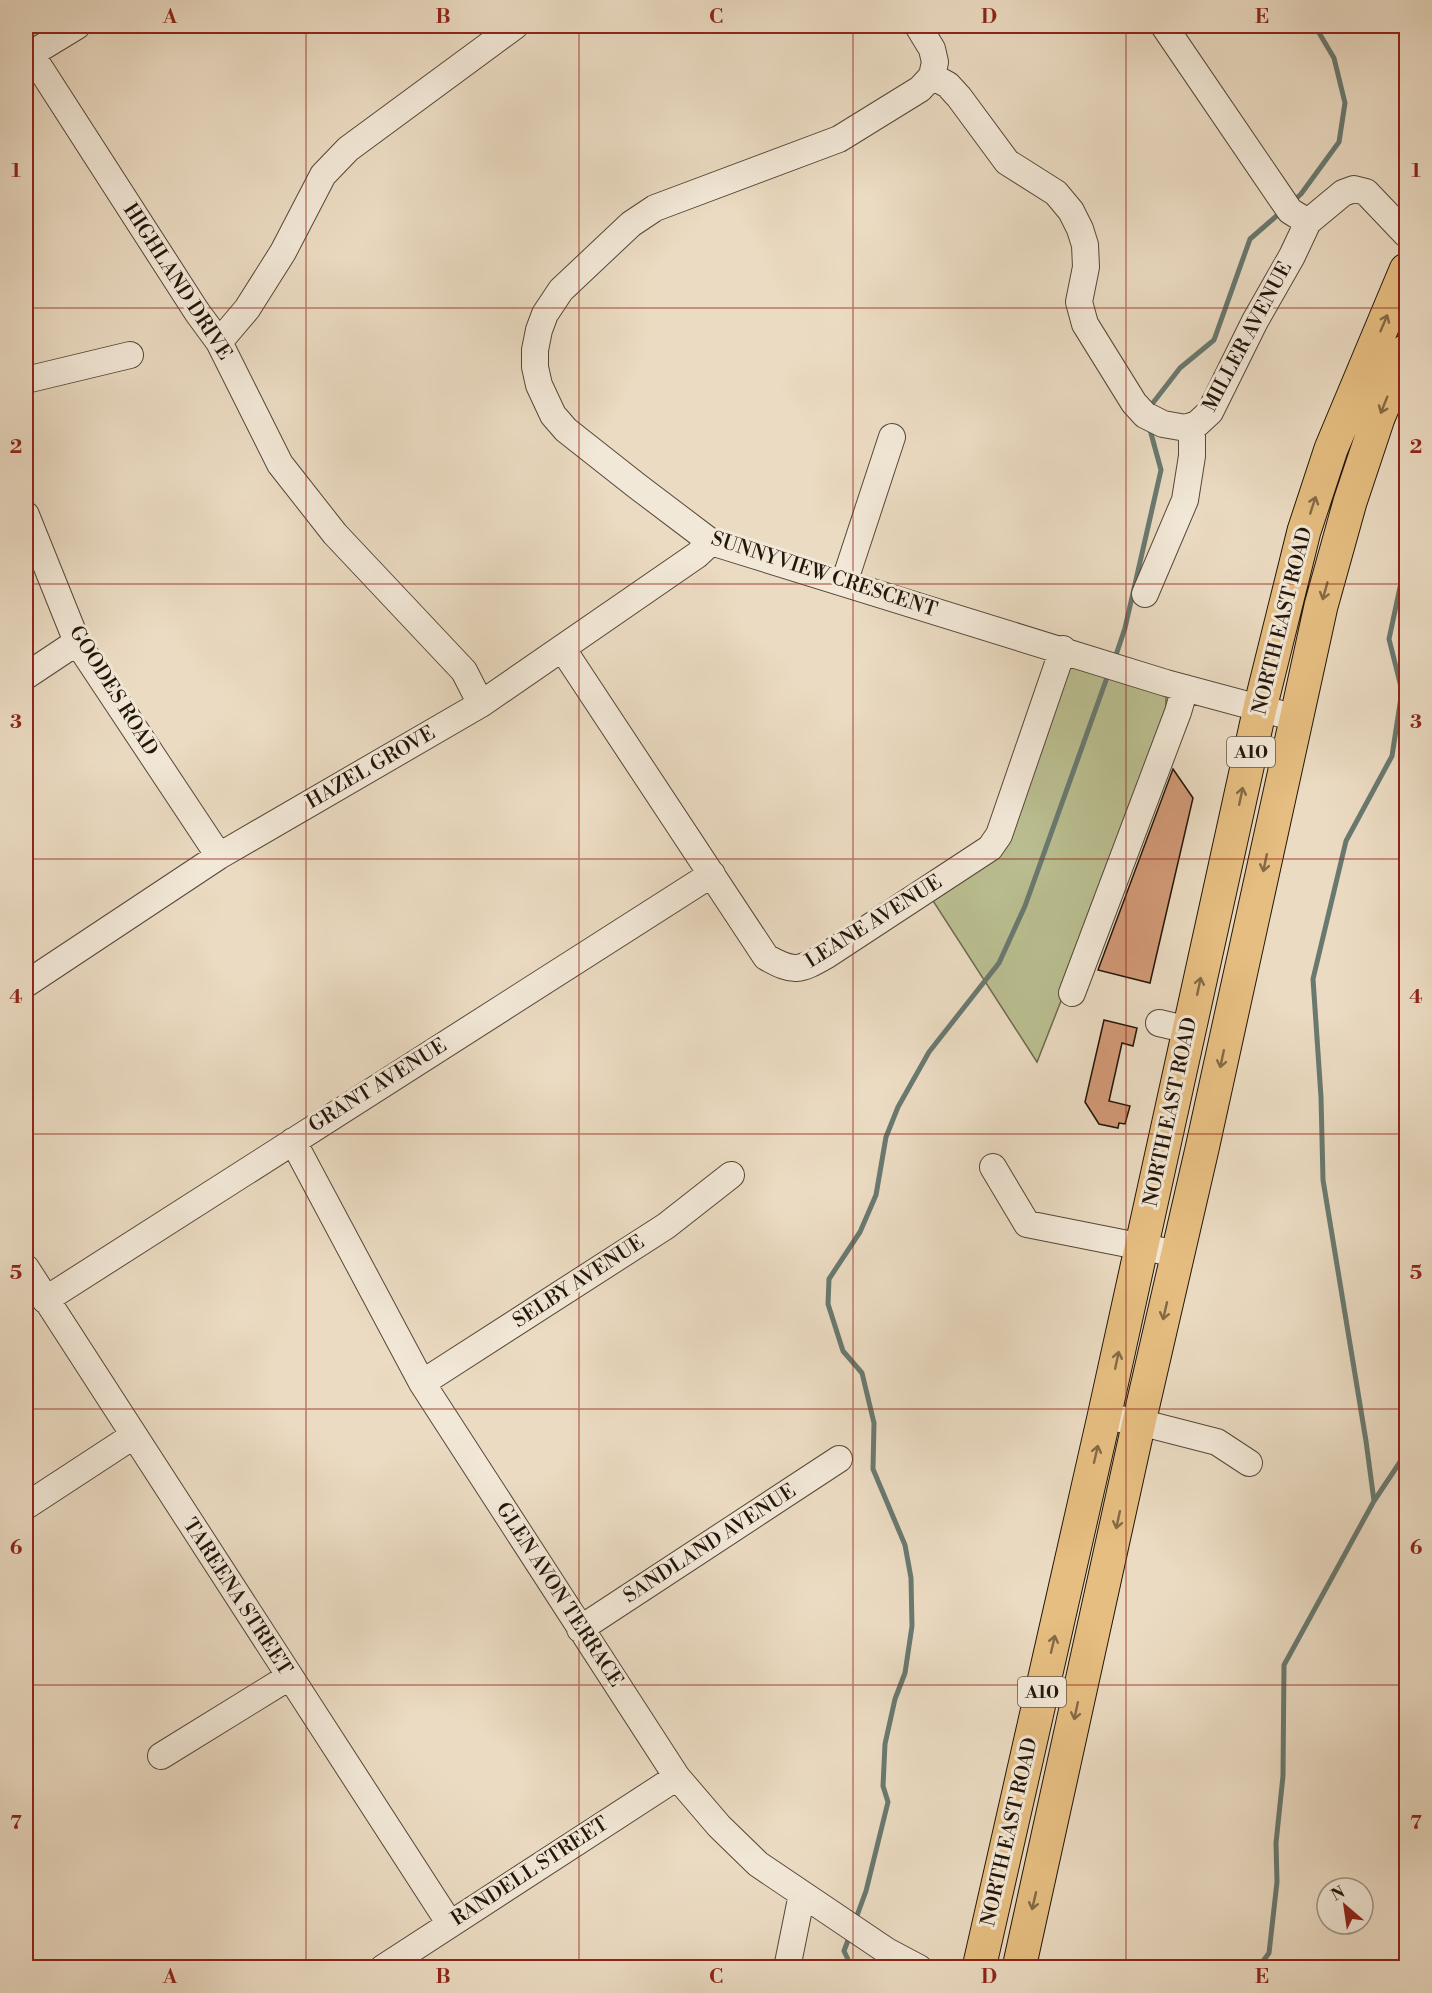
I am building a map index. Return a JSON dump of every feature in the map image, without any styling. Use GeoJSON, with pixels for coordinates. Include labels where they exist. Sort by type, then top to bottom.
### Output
{"type":"FeatureCollection","features":[{"type":"Feature","properties":{"kind":"main road","name":"NORTH EAST ROAD"},"geometry":{"type":"LineString","coordinates":[[979,1968],[1141,1248],[1174,1026],[1260,708],[1304,531],[1327,459],[1407,270]]}},
{"type":"Feature","properties":{"kind":"main road","name":"NORTH EAST ROAD"},"geometry":{"type":"LineString","coordinates":[[1018,1968],[1320,606],[1350,502],[1378,418],[1407,351]]}},
{"type":"Feature","properties":{"kind":"main road"},"geometry":{"type":"LineString","coordinates":[[1003,1968],[1027,1933]]}},
{"type":"Feature","properties":{"kind":"street"},"geometry":{"type":"LineString","coordinates":[[28,56],[77,26]]}},
{"type":"Feature","properties":{"kind":"street"},"geometry":{"type":"LineString","coordinates":[[219,342],[247,309],[283,252],[322,175],[348,149],[515,26]]}},
{"type":"Feature","properties":{"kind":"street"},"geometry":{"type":"LineString","coordinates":[[918,26],[934,53],[935,65],[932,76]]}},
{"type":"Feature","properties":{"kind":"street"},"geometry":{"type":"LineString","coordinates":[[1164,26],[1292,210]]}},
{"type":"Feature","properties":{"kind":"street","name":"HIGHLAND DRIVE"},"geometry":{"type":"LineString","coordinates":[[28,56],[219,342],[280,464],[335,534],[464,671],[481,704]]}},
{"type":"Feature","properties":{"kind":"street","name":"MILLER AVENUE"},"geometry":{"type":"LineString","coordinates":[[932,76],[948,85],[959,97],[1007,162],[1056,193],[1071,211],[1080,229],[1086,254],[1086,267],[1080,295],[1082,317],[1134,403],[1148,417],[1179,428],[1192,426],[1202,420],[1213,407],[1255,321],[1292,256],[1292,210],[1354,189],[1366,192],[1407,234]]}},
{"type":"Feature","properties":{"kind":"street","name":"SUNNYVIEW CRESCENT"},"geometry":{"type":"LineString","coordinates":[[932,76],[920,89],[839,139],[684,196],[642,216],[561,290],[545,314],[536,341],[535,366],[542,394],[553,415],[566,429],[711,542],[1185,688],[1296,718]]}},
{"type":"Feature","properties":{"kind":"street"},"geometry":{"type":"LineString","coordinates":[[26,380],[130,355]]}},
{"type":"Feature","properties":{"kind":"street"},"geometry":{"type":"LineString","coordinates":[[1145,594],[1185,500],[1192,456],[1192,426]]}},
{"type":"Feature","properties":{"kind":"street"},"geometry":{"type":"LineString","coordinates":[[844,583],[892,437]]}},
{"type":"Feature","properties":{"kind":"street","name":"GOODES ROAD"},"geometry":{"type":"LineString","coordinates":[[26,515],[77,642],[219,856]]}},
{"type":"Feature","properties":{"kind":"street","name":"HAZEL GROVE"},"geometry":{"type":"LineString","coordinates":[[26,984],[219,856],[481,704],[697,555],[711,542]]}},
{"type":"Feature","properties":{"kind":"street"},"geometry":{"type":"LineString","coordinates":[[26,676],[77,642]]}},
{"type":"Feature","properties":{"kind":"street","name":"LEANE AVENUE"},"geometry":{"type":"LineString","coordinates":[[562,648],[766,957],[789,969],[806,967],[827,955],[990,848],[999,835],[1063,650]]}},
{"type":"Feature","properties":{"kind":"street"},"geometry":{"type":"LineString","coordinates":[[1072,993],[1185,688]]}},
{"type":"Feature","properties":{"kind":"street","name":"GRANT AVENUE"},"geometry":{"type":"LineString","coordinates":[[45,1300],[712,874]]}},
{"type":"Feature","properties":{"kind":"street","name":"GLEN AVON TERRACE"},"geometry":{"type":"LineString","coordinates":[[292,1141],[422,1383],[677,1777],[719,1826],[758,1864],[887,1951],[919,1968]]}},
{"type":"Feature","properties":{"kind":"street"},"geometry":{"type":"LineString","coordinates":[[993,1167],[1027,1224],[1178,1254]]}},
{"type":"Feature","properties":{"kind":"street","name":"SELBY AVENUE"},"geometry":{"type":"LineString","coordinates":[[422,1383],[666,1226],[731,1175]]}},
{"type":"Feature","properties":{"kind":"street","name":"TAREENA STREET"},"geometry":{"type":"LineString","coordinates":[[26,1268],[133,1437],[450,1924]]}},
{"type":"Feature","properties":{"kind":"street"},"geometry":{"type":"LineString","coordinates":[[1104,1417],[1139,1422],[1217,1442],[1249,1463]]}},
{"type":"Feature","properties":{"kind":"street"},"geometry":{"type":"LineString","coordinates":[[26,1506],[133,1437]]}},
{"type":"Feature","properties":{"kind":"street","name":"SANDLAND AVENUE"},"geometry":{"type":"LineString","coordinates":[[580,1629],[839,1459]]}},
{"type":"Feature","properties":{"kind":"street"},"geometry":{"type":"LineString","coordinates":[[161,1756],[289,1677]]}},
{"type":"Feature","properties":{"kind":"street","name":"RANDELL STREET"},"geometry":{"type":"LineString","coordinates":[[383,1968],[677,1777]]}},
{"type":"Feature","properties":{"kind":"street"},"geometry":{"type":"LineString","coordinates":[[787,1968],[802,1894]]}},
{"type":"Feature","properties":{"kind":"green space"},"geometry":{"type":"Polygon","coordinates":[[[1063,649],[1166,683],[1166,734],[1037,1062],[926,890],[990,848],[1063,649]]]}},
{"type":"Feature","properties":{"kind":"building"},"geometry":{"type":"Polygon","coordinates":[[[1173,769],[1193,798],[1150,983],[1098,970],[1173,769]]]}},
{"type":"Feature","properties":{"kind":"building"},"geometry":{"type":"Polygon","coordinates":[[[1104,1020],[1137,1028],[1133,1046],[1122,1043],[1109,1101],[1130,1106],[1125,1124],[1119,1123],[1118,1128],[1099,1124],[1085,1102],[1104,1020]]]}},
{"type":"Feature","properties":{"kind":"waterway"},"geometry":{"type":"LineString","coordinates":[[1292,202],[1301,194],[1339,142],[1345,103],[1334,58],[1315,26]]}},
{"type":"Feature","properties":{"kind":"waterway"},"geometry":{"type":"LineString","coordinates":[[1149,408],[1180,368],[1214,340],[1250,239],[1281,212]]}},
{"type":"Feature","properties":{"kind":"waterway"},"geometry":{"type":"LineString","coordinates":[[1114,661],[1125,628],[1161,470],[1149,426]]}},
{"type":"Feature","properties":{"kind":"waterway"},"geometry":{"type":"LineString","coordinates":[[1374,1501],[1323,1180],[1321,1097],[1313,979],[1346,841],[1392,756],[1402,691],[1389,639],[1402,578],[1406,574]]}},
{"type":"Feature","properties":{"kind":"waterway"},"geometry":{"type":"LineString","coordinates":[[855,1921],[866,1891],[888,1802],[883,1786],[885,1744],[895,1699],[905,1673],[912,1626],[911,1578],[905,1545],[873,1469],[874,1423],[862,1373],[843,1351],[828,1304],[829,1279],[860,1232],[876,1195],[886,1137],[898,1107],[929,1052],[999,963],[1025,906],[1109,672]]}},
{"type":"Feature","properties":{"kind":"waterway"},"geometry":{"type":"LineString","coordinates":[[1258,1968],[1269,1953],[1277,1882],[1276,1843],[1283,1776],[1284,1665],[1374,1501],[1406,1453]]}},
{"type":"Feature","properties":{"kind":"waterway"},"geometry":{"type":"LineString","coordinates":[[850,1935],[844,1951],[852,1968]]}}]}
